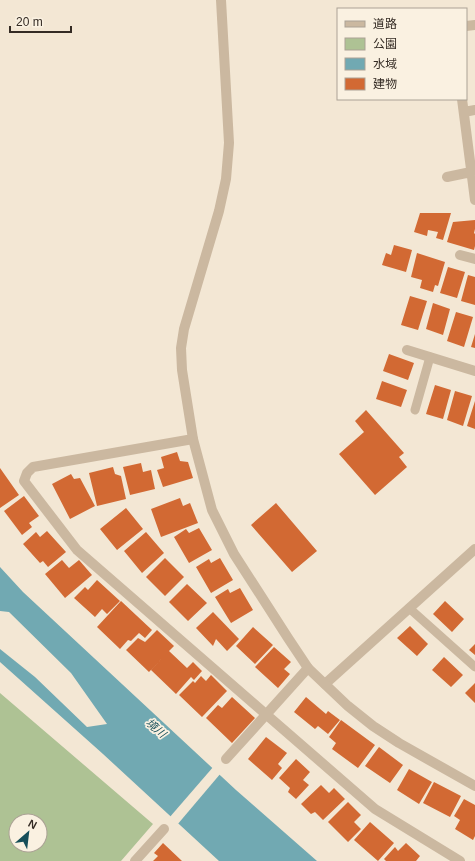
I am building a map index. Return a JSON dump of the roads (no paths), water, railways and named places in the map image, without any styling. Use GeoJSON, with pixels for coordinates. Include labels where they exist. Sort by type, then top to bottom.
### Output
{"type":"FeatureCollection","features":[{"type":"Feature","properties":{"kind":"street"},"geometry":{"type":"LineString","coordinates":[[221,0],[229,143],[226,179],[219,211],[184,330],[181,348],[182,370],[193,439],[212,510],[234,554],[308,668],[348,706],[374,726],[399,743],[475,786]]}},
{"type":"Feature","properties":{"kind":"street"},"geometry":{"type":"LineString","coordinates":[[462,100],[475,200]]}},
{"type":"Feature","properties":{"kind":"street"},"geometry":{"type":"LineString","coordinates":[[464,112],[475,110]]}},
{"type":"Feature","properties":{"kind":"street"},"geometry":{"type":"LineString","coordinates":[[447,177],[471,172]]}},
{"type":"Feature","properties":{"kind":"street"},"geometry":{"type":"LineString","coordinates":[[460,255],[475,259]]}},
{"type":"Feature","properties":{"kind":"street"},"geometry":{"type":"LineString","coordinates":[[407,350],[475,371]]}},
{"type":"Feature","properties":{"kind":"street"},"geometry":{"type":"LineString","coordinates":[[193,439],[33,467],[27,473],[24,481],[77,550],[375,809],[460,861]]}},
{"type":"Feature","properties":{"kind":"street"},"geometry":{"type":"LineString","coordinates":[[325,684],[475,549]]}},
{"type":"Feature","properties":{"kind":"street"},"geometry":{"type":"LineString","coordinates":[[226,759],[308,668]]}},
{"type":"Feature","properties":{"kind":"street"},"geometry":{"type":"LineString","coordinates":[[135,861],[164,829]]}},
{"type":"Feature","properties":{"kind":"lane"},"geometry":{"type":"LineString","coordinates":[[415,410],[430,357]]}},
{"type":"Feature","properties":{"kind":"lane"},"geometry":{"type":"LineString","coordinates":[[409,608],[475,667]]}},
{"type":"Feature","properties":{"kind":"water","name":"境川"},"geometry":{"type":"Polygon","coordinates":[[[0,567],[23,592],[236,790],[317,861],[219,861],[0,662],[0,649],[35,677],[87,727],[107,724],[71,673],[9,612],[0,611],[0,567]]]}}]}
